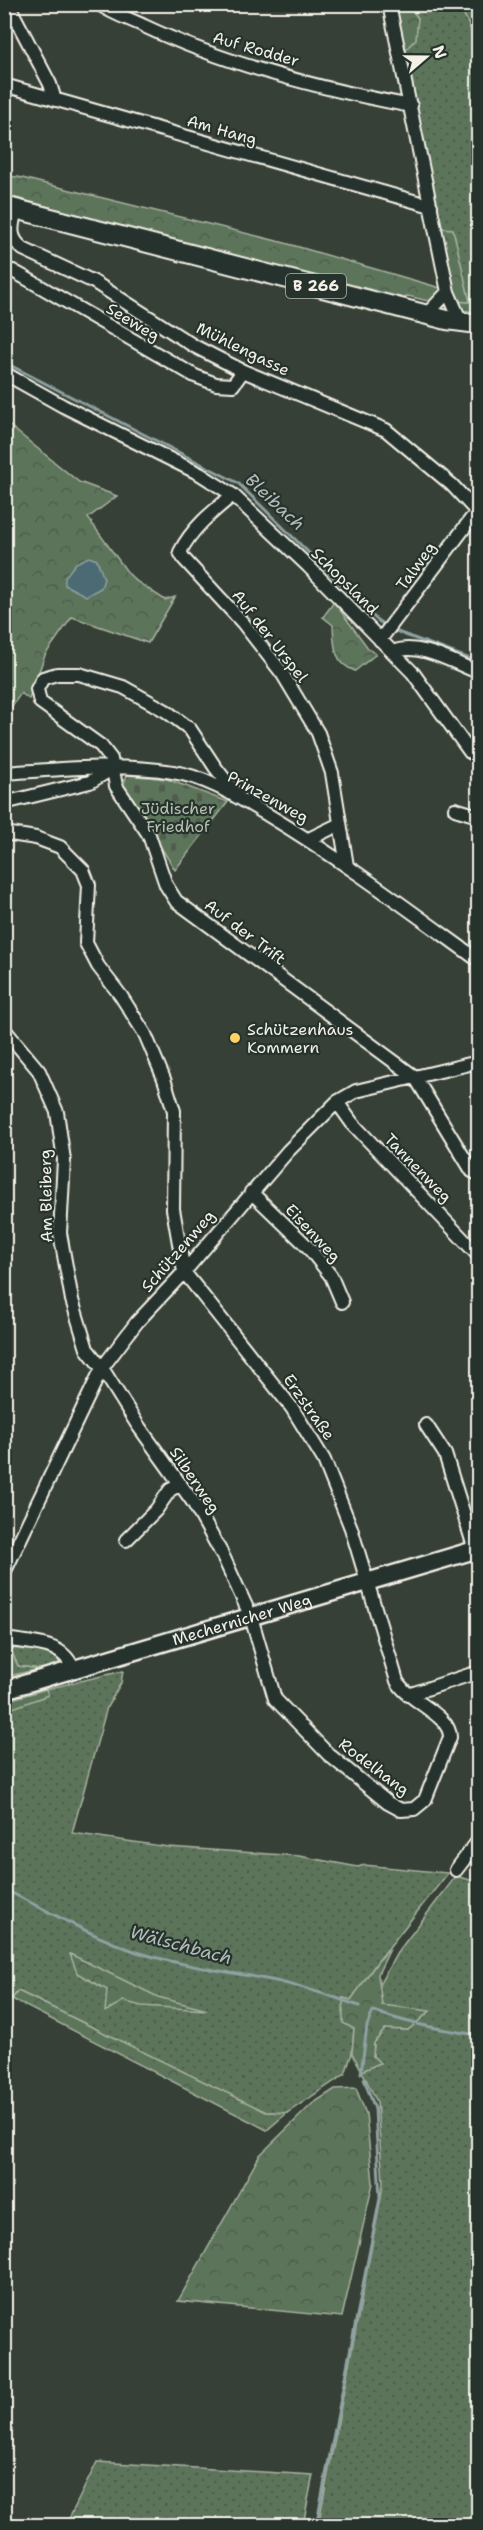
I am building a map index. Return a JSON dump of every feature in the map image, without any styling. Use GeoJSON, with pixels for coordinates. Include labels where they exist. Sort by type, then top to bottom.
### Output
{"type":"FeatureCollection","features":[{"type":"Feature","properties":{"kind":"main road","name":"B 266"},"geometry":{"type":"LineString","coordinates":[[10,207],[426,315],[470,323]]}},
{"type":"Feature","properties":{"kind":"street"},"geometry":{"type":"LineString","coordinates":[[8,4],[50,84],[55,100]]}},
{"type":"Feature","properties":{"kind":"street"},"geometry":{"type":"LineString","coordinates":[[389,4],[448,292],[470,323]]}},
{"type":"Feature","properties":{"kind":"street"},"geometry":{"type":"LineString","coordinates":[[475,4],[478,11]]}},
{"type":"Feature","properties":{"kind":"street","name":"Auf Rodder"},"geometry":{"type":"LineString","coordinates":[[102,5],[219,58],[411,106]]}},
{"type":"Feature","properties":{"kind":"street","name":"Am Hang"},"geometry":{"type":"LineString","coordinates":[[4,85],[431,206]]}},
{"type":"Feature","properties":{"kind":"street","name":"Mühlengasse"},"geometry":{"type":"LineString","coordinates":[[10,207],[11,232],[16,244],[23,249],[94,282],[194,346],[243,371],[386,430],[444,478],[478,512]]}},
{"type":"Feature","properties":{"kind":"street","name":"Seeweg"},"geometry":{"type":"LineString","coordinates":[[4,270],[13,271],[195,376],[216,384],[233,384],[243,371]]}},
{"type":"Feature","properties":{"kind":"street"},"geometry":{"type":"LineString","coordinates":[[426,315],[448,292]]}},
{"type":"Feature","properties":{"kind":"street","name":"Schopsland"},"geometry":{"type":"LineString","coordinates":[[4,373],[63,406],[200,474],[233,495],[308,566],[387,631],[393,652],[413,673],[470,752],[478,756]]}},
{"type":"Feature","properties":{"kind":"street","name":"Auf der Urspel"},"geometry":{"type":"LineString","coordinates":[[233,495],[210,513],[193,531],[180,552],[243,623],[285,677],[308,715],[328,756],[347,866]]}},
{"type":"Feature","properties":{"kind":"street","name":"Talweg"},"geometry":{"type":"LineString","coordinates":[[387,631],[478,512]]}},
{"type":"Feature","properties":{"kind":"street"},"geometry":{"type":"LineString","coordinates":[[393,652],[402,648],[425,652],[478,672]]}},
{"type":"Feature","properties":{"kind":"street","name":"Auf der Trift"},"geometry":{"type":"LineString","coordinates":[[240,798],[215,767],[190,729],[166,711],[123,687],[79,674],[57,674],[43,678],[37,689],[40,702],[101,746],[111,759],[116,786],[149,835],[166,885],[176,901],[415,1077]]}},
{"type":"Feature","properties":{"kind":"street"},"geometry":{"type":"LineString","coordinates":[[4,803],[90,782],[114,768]]}},
{"type":"Feature","properties":{"kind":"street","name":"Prinzenweg"},"geometry":{"type":"LineString","coordinates":[[4,773],[114,768],[174,772],[207,782],[240,798],[309,839],[478,960]]}},
{"type":"Feature","properties":{"kind":"street"},"geometry":{"type":"LineString","coordinates":[[455,809],[478,816]]}},
{"type":"Feature","properties":{"kind":"street"},"geometry":{"type":"LineString","coordinates":[[309,839],[340,824]]}},
{"type":"Feature","properties":{"kind":"street"},"geometry":{"type":"LineString","coordinates":[[4,833],[36,838],[60,847],[86,877],[89,885],[86,943],[98,966],[121,996],[145,1034],[164,1079],[174,1111],[173,1209],[184,1272]]}},
{"type":"Feature","properties":{"kind":"street","name":"Am Bleiberg"},"geometry":{"type":"LineString","coordinates":[[5,1032],[39,1071],[57,1112],[64,1160],[60,1233],[75,1310],[87,1348],[102,1368]]}},
{"type":"Feature","properties":{"kind":"street","name":"Schützenweg"},"geometry":{"type":"LineString","coordinates":[[4,1573],[102,1368],[137,1322],[184,1272],[251,1192],[337,1102],[356,1091],[478,1062]]}},
{"type":"Feature","properties":{"kind":"street"},"geometry":{"type":"LineString","coordinates":[[415,1077],[472,1171],[478,1174]]}},
{"type":"Feature","properties":{"kind":"street","name":"Tannenweg"},"geometry":{"type":"LineString","coordinates":[[337,1102],[352,1123],[478,1255]]}},
{"type":"Feature","properties":{"kind":"street","name":"Eisenweg"},"geometry":{"type":"LineString","coordinates":[[251,1192],[308,1247],[331,1276],[342,1302]]}},
{"type":"Feature","properties":{"kind":"street","name":"Erzstraße"},"geometry":{"type":"LineString","coordinates":[[184,1272],[291,1406],[318,1449],[343,1503],[367,1582]]}},
{"type":"Feature","properties":{"kind":"street","name":"Silberweg"},"geometry":{"type":"LineString","coordinates":[[102,1368],[137,1424],[193,1502],[251,1617]]}},
{"type":"Feature","properties":{"kind":"street"},"geometry":{"type":"LineString","coordinates":[[426,1425],[445,1454],[477,1550]]}},
{"type":"Feature","properties":{"kind":"street"},"geometry":{"type":"LineString","coordinates":[[126,1540],[156,1510],[170,1490],[179,1485]]}},
{"type":"Feature","properties":{"kind":"street","name":"Mechernicher Weg"},"geometry":{"type":"LineString","coordinates":[[4,1690],[477,1550]]}},
{"type":"Feature","properties":{"kind":"street","name":"Rodelhang"},"geometry":{"type":"LineString","coordinates":[[251,1617],[275,1699],[328,1754],[388,1803],[407,1810],[420,1806],[425,1800],[450,1737],[447,1725],[408,1695],[397,1681],[367,1582]]}},
{"type":"Feature","properties":{"kind":"street"},"geometry":{"type":"LineString","coordinates":[[4,1639],[58,1648],[71,1660],[74,1671]]}},
{"type":"Feature","properties":{"kind":"street"},"geometry":{"type":"LineString","coordinates":[[408,1695],[478,1672]]}},
{"type":"Feature","properties":{"kind":"street"},"geometry":{"type":"LineString","coordinates":[[456,1870],[478,1841]]}},
{"type":"Feature","properties":{"kind":"green space"},"geometry":{"type":"Polygon","coordinates":[[[408,4],[460,5],[478,46],[478,312],[461,310],[456,301],[470,302],[440,228],[402,49],[418,18],[408,4]]]}},
{"type":"Feature","properties":{"kind":"green space"},"geometry":{"type":"Polygon","coordinates":[[[392,5],[408,5],[418,18],[416,39],[407,48],[402,49],[392,5]]]}},
{"type":"Feature","properties":{"kind":"green space"},"geometry":{"type":"Polygon","coordinates":[[[460,5],[472,5],[478,20],[478,46],[460,5]]]}},
{"type":"Feature","properties":{"kind":"green space"},"geometry":{"type":"Polygon","coordinates":[[[4,176],[18,177],[285,243],[444,289],[437,298],[428,301],[408,296],[403,299],[221,254],[5,195],[4,176]]]}},
{"type":"Feature","properties":{"kind":"green space"},"geometry":{"type":"Polygon","coordinates":[[[440,228],[453,229],[470,302],[456,301],[440,228]]]}},
{"type":"Feature","properties":{"kind":"green space"},"geometry":{"type":"Polygon","coordinates":[[[5,422],[79,482],[117,496],[88,518],[136,581],[165,600],[175,597],[148,643],[72,617],[45,655],[29,699],[21,693],[5,716],[5,422]]]}},
{"type":"Feature","properties":{"kind":"green space"},"geometry":{"type":"Polygon","coordinates":[[[334,602],[368,648],[376,654],[355,671],[348,668],[339,658],[336,652],[333,625],[323,617],[334,602]]]}},
{"type":"Feature","properties":{"kind":"green space","name":"Jüdischer Friedhof"},"geometry":{"type":"Polygon","coordinates":[[[127,775],[167,779],[228,802],[175,870],[123,786],[127,775]]]}},
{"type":"Feature","properties":{"kind":"green space"},"geometry":{"type":"Polygon","coordinates":[[[5,1647],[10,1648],[18,1666],[39,1669],[5,1677],[5,1647]]]}},
{"type":"Feature","properties":{"kind":"green space"},"geometry":{"type":"Polygon","coordinates":[[[10,1648],[53,1653],[59,1658],[59,1662],[54,1669],[42,1674],[39,1669],[18,1666],[10,1648]]]}},
{"type":"Feature","properties":{"kind":"green space"},"geometry":{"type":"Polygon","coordinates":[[[123,1671],[121,1683],[107,1707],[72,1833],[168,1847],[299,1856],[358,1867],[364,1865],[448,1873],[378,1961],[351,2000],[343,1998],[354,2029],[352,2053],[345,2074],[287,2113],[266,2112],[18,1991],[12,1999],[5,1993],[4,1711],[47,1695],[46,1689],[123,1671]]]}},
{"type":"Feature","properties":{"kind":"green space"},"geometry":{"type":"Polygon","coordinates":[[[46,1689],[48,1695],[5,1711],[5,1701],[46,1689]]]}},
{"type":"Feature","properties":{"kind":"green space"},"geometry":{"type":"Polygon","coordinates":[[[456,1876],[478,1882],[478,2525],[318,2526],[383,2182],[377,2102],[362,2071],[379,2063],[373,2056],[374,2043],[385,2029],[408,2030],[429,2012],[382,2006],[379,1985],[397,1953],[456,1876]]]}},
{"type":"Feature","properties":{"kind":"green space"},"geometry":{"type":"Polygon","coordinates":[[[390,1949],[378,1974],[382,2005],[430,2011],[408,2030],[385,2029],[374,2043],[373,2056],[380,2063],[362,2071],[352,2053],[354,2029],[343,2023],[343,1998],[351,2000],[378,1961],[390,1949]]]}},
{"type":"Feature","properties":{"kind":"green space"},"geometry":{"type":"Polygon","coordinates":[[[70,1954],[158,1997],[207,2010],[141,2006],[123,2001],[105,2012],[107,1990],[77,1973],[70,1954]]]}},
{"type":"Feature","properties":{"kind":"green space"},"geometry":{"type":"Polygon","coordinates":[[[18,1991],[266,2112],[287,2113],[267,2130],[12,1999],[18,1991]]]}},
{"type":"Feature","properties":{"kind":"green space"},"geometry":{"type":"Polygon","coordinates":[[[356,2088],[366,2114],[373,2183],[342,2317],[178,2301],[260,2155],[312,2104],[335,2089],[356,2088]]]}},
{"type":"Feature","properties":{"kind":"green space"},"geometry":{"type":"Polygon","coordinates":[[[97,2462],[313,2475],[303,2525],[66,2525],[97,2462]]]}},
{"type":"Feature","properties":{"kind":"water"},"geometry":{"type":"Polygon","coordinates":[[[89,557],[97,560],[104,579],[101,588],[86,596],[65,585],[65,577],[76,563],[89,557]]]}},
{"type":"Feature","properties":{"kind":"waterway","name":"Bleibach"},"geometry":{"type":"LineString","coordinates":[[4,362],[238,483],[377,620],[386,626]]}},
{"type":"Feature","properties":{"kind":"waterway","name":"Bleibach"},"geometry":{"type":"LineString","coordinates":[[392,630],[478,662]]}},
{"type":"Feature","properties":{"kind":"waterway","name":"Wälschbach"},"geometry":{"type":"LineString","coordinates":[[4,1889],[86,1931],[137,1952],[288,1984],[359,2006]]}},
{"type":"Feature","properties":{"kind":"waterway","name":"Wälschbach"},"geometry":{"type":"LineString","coordinates":[[361,2073],[367,2026],[373,2011],[425,2026],[478,2035]]}},
{"type":"Feature","properties":{"kind":"waterway"},"geometry":{"type":"LineString","coordinates":[[316,2526],[380,2198],[375,2109],[364,2079]]}},
{"type":"Feature","properties":{"kind":"place","name":"Schützenhaus Kommern"},"geometry":{"type":"Point","coordinates":[235,1038]}}]}
